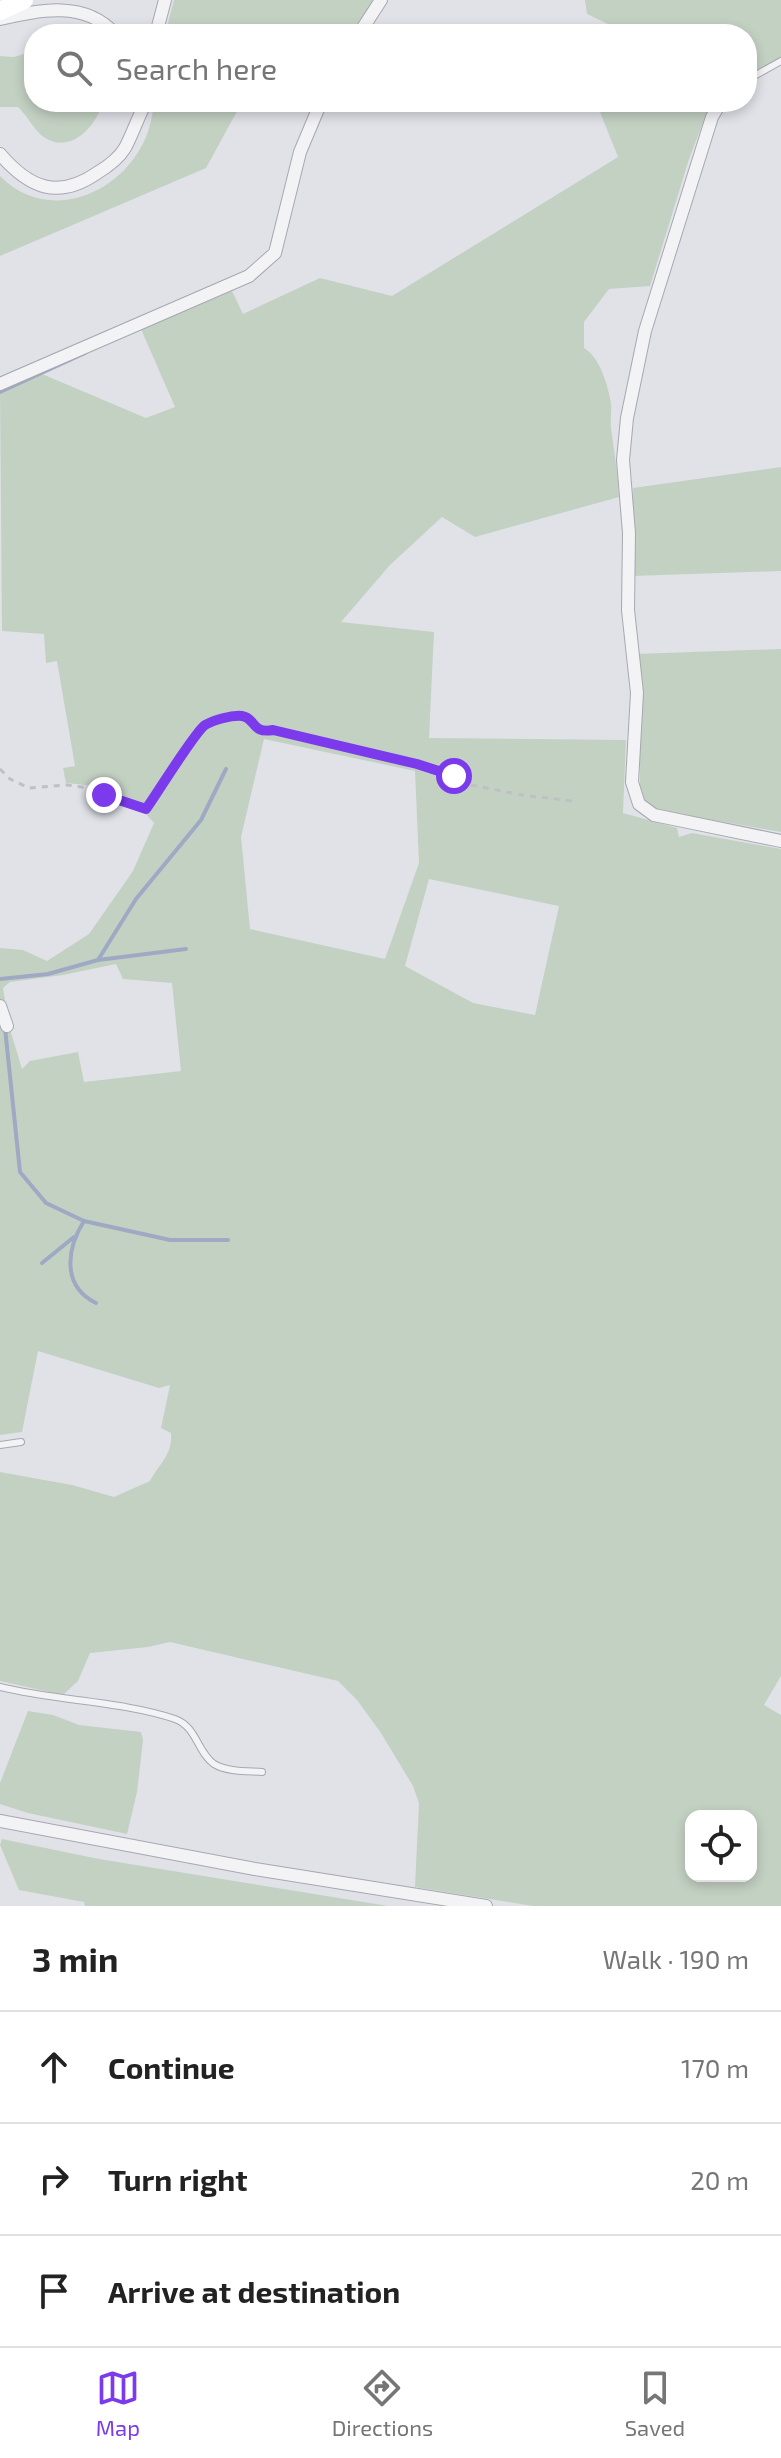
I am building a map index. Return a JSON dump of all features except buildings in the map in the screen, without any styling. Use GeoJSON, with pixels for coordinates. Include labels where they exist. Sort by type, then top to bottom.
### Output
{"type":"FeatureCollection","features":[{"type":"Feature","properties":{"kind":"main road"},"geometry":{"type":"LineString","coordinates":[[0,11],[24,0]]}},
{"type":"Feature","properties":{"kind":"street"},"geometry":{"type":"LineString","coordinates":[[159,24],[165,0]]}},
{"type":"Feature","properties":{"kind":"street"},"geometry":{"type":"LineString","coordinates":[[365,24],[381,0]]}},
{"type":"Feature","properties":{"kind":"street"},"geometry":{"type":"LineString","coordinates":[[0,19],[54,8],[84,11],[102,24]]}},
{"type":"Feature","properties":{"kind":"street"},"geometry":{"type":"LineString","coordinates":[[134,112],[135,124]]}},
{"type":"Feature","properties":{"kind":"street"},"geometry":{"type":"LineString","coordinates":[[0,154],[23,179],[53,189],[82,183],[123,151],[141,112]]}},
{"type":"Feature","properties":{"kind":"street"},"geometry":{"type":"LineString","coordinates":[[0,384],[249,276],[275,253],[300,152],[317,112]]}},
{"type":"Feature","properties":{"kind":"street"},"geometry":{"type":"LineString","coordinates":[[715,112],[645,331],[627,418],[623,460],[629,533],[628,610],[637,693],[632,782],[639,804],[654,815],[781,841]]}},
{"type":"Feature","properties":{"kind":"street"},"geometry":{"type":"LineString","coordinates":[[0,1006],[7,1026]]}},
{"type":"Feature","properties":{"kind":"street"},"geometry":{"type":"LineString","coordinates":[[0,1821],[255,1869],[486,1906]]}},
{"type":"Feature","properties":{"kind":"lane"},"geometry":{"type":"LineString","coordinates":[[757,74],[781,61]]}},
{"type":"Feature","properties":{"kind":"lane"},"geometry":{"type":"LineString","coordinates":[[0,1445],[21,1442]]}},
{"type":"Feature","properties":{"kind":"lane"},"geometry":{"type":"LineString","coordinates":[[0,1687],[178,1720],[192,1730],[212,1763],[224,1768],[262,1772]]}},
{"type":"Feature","properties":{"kind":"path"},"geometry":{"type":"LineString","coordinates":[[0,769],[10,779],[29,788],[67,785],[89,788],[146,809],[203,726],[220,719],[243,716],[263,731],[273,730],[417,764],[454,776],[466,784],[572,801]]}},
{"type":"Feature","properties":{"kind":"green space"},"geometry":{"type":"Polygon","coordinates":[[[174,0],[376,0],[360,24],[168,24],[174,0]]]}},
{"type":"Feature","properties":{"kind":"green space"},"geometry":{"type":"Polygon","coordinates":[[[585,0],[781,0],[781,64],[757,75],[757,24],[608,24],[587,14],[585,0]]]}},
{"type":"Feature","properties":{"kind":"green space"},"geometry":{"type":"Polygon","coordinates":[[[24,54],[24,112],[99,112],[86,131],[78,138],[58,143],[38,132],[18,107],[0,107],[0,56],[24,54]]]}},
{"type":"Feature","properties":{"kind":"green space"},"geometry":{"type":"Polygon","coordinates":[[[152,112],[237,112],[206,168],[0,256],[0,176],[17,190],[36,198],[76,198],[112,181],[140,149],[152,112]]]}},
{"type":"Feature","properties":{"kind":"green space"},"geometry":{"type":"Polygon","coordinates":[[[600,112],[707,112],[689,159],[650,286],[609,289],[584,322],[584,348],[599,365],[610,396],[619,497],[475,537],[442,517],[390,565],[341,622],[434,632],[429,738],[626,740],[623,813],[677,828],[679,837],[692,833],[781,849],[781,1676],[764,1705],[781,1715],[781,1906],[533,1906],[415,1887],[419,1803],[413,1786],[381,1733],[357,1700],[338,1681],[170,1642],[90,1653],[78,1681],[63,1695],[0,1681],[0,1472],[72,1485],[114,1497],[150,1481],[168,1453],[171,1433],[161,1428],[170,1385],[159,1388],[38,1351],[22,1432],[0,1435],[0,948],[23,950],[47,961],[89,934],[133,871],[154,823],[142,810],[112,799],[95,786],[66,783],[63,768],[75,766],[57,661],[46,663],[44,634],[2,631],[0,390],[42,374],[146,418],[175,407],[141,329],[232,291],[243,314],[320,278],[392,296],[618,157],[600,112]],[[264,739],[241,837],[250,929],[385,959],[419,863],[415,771],[264,739]],[[429,879],[405,966],[473,1003],[535,1015],[559,906],[429,879]],[[116,964],[10,982],[3,988],[9,1026],[22,1069],[30,1061],[78,1052],[84,1082],[181,1071],[172,983],[123,979],[116,964]]]}},
{"type":"Feature","properties":{"kind":"green space"},"geometry":{"type":"Polygon","coordinates":[[[781,467],[781,571],[633,576],[633,488],[781,467]]]}},
{"type":"Feature","properties":{"kind":"green space"},"geometry":{"type":"Polygon","coordinates":[[[781,649],[781,832],[661,811],[649,806],[640,793],[636,654],[781,649]]]}},
{"type":"Feature","properties":{"kind":"green space"},"geometry":{"type":"Polygon","coordinates":[[[28,1711],[53,1715],[79,1725],[141,1732],[143,1740],[137,1792],[127,1834],[0,1804],[0,1783],[28,1711]]]}},
{"type":"Feature","properties":{"kind":"green space"},"geometry":{"type":"Polygon","coordinates":[[[2,1839],[99,1859],[388,1906],[85,1906],[84,1902],[19,1890],[0,1845],[2,1839]]]}},
{"type":"Feature","properties":{"kind":"waterway"},"geometry":{"type":"LineString","coordinates":[[0,392],[85,353]]}},
{"type":"Feature","properties":{"kind":"waterway"},"geometry":{"type":"LineString","coordinates":[[0,979],[48,974],[98,960],[136,899],[201,820],[226,769]]}},
{"type":"Feature","properties":{"kind":"waterway"},"geometry":{"type":"LineString","coordinates":[[98,960],[186,949]]}},
{"type":"Feature","properties":{"kind":"waterway"},"geometry":{"type":"LineString","coordinates":[[5,1028],[20,1172],[46,1203],[84,1221],[170,1240],[228,1240]]}},
{"type":"Feature","properties":{"kind":"waterway"},"geometry":{"type":"LineString","coordinates":[[84,1221],[74,1243],[70,1266],[77,1287],[96,1303]]}},
{"type":"Feature","properties":{"kind":"waterway"},"geometry":{"type":"LineString","coordinates":[[42,1263],[74,1237]]}},
{"type":"Feature","properties":{"kind":"route"},"geometry":{"type":"LineString","coordinates":[[104,795],[146,809],[203,726],[220,719],[243,716],[263,731],[273,730],[417,764],[454,776]]}}]}
